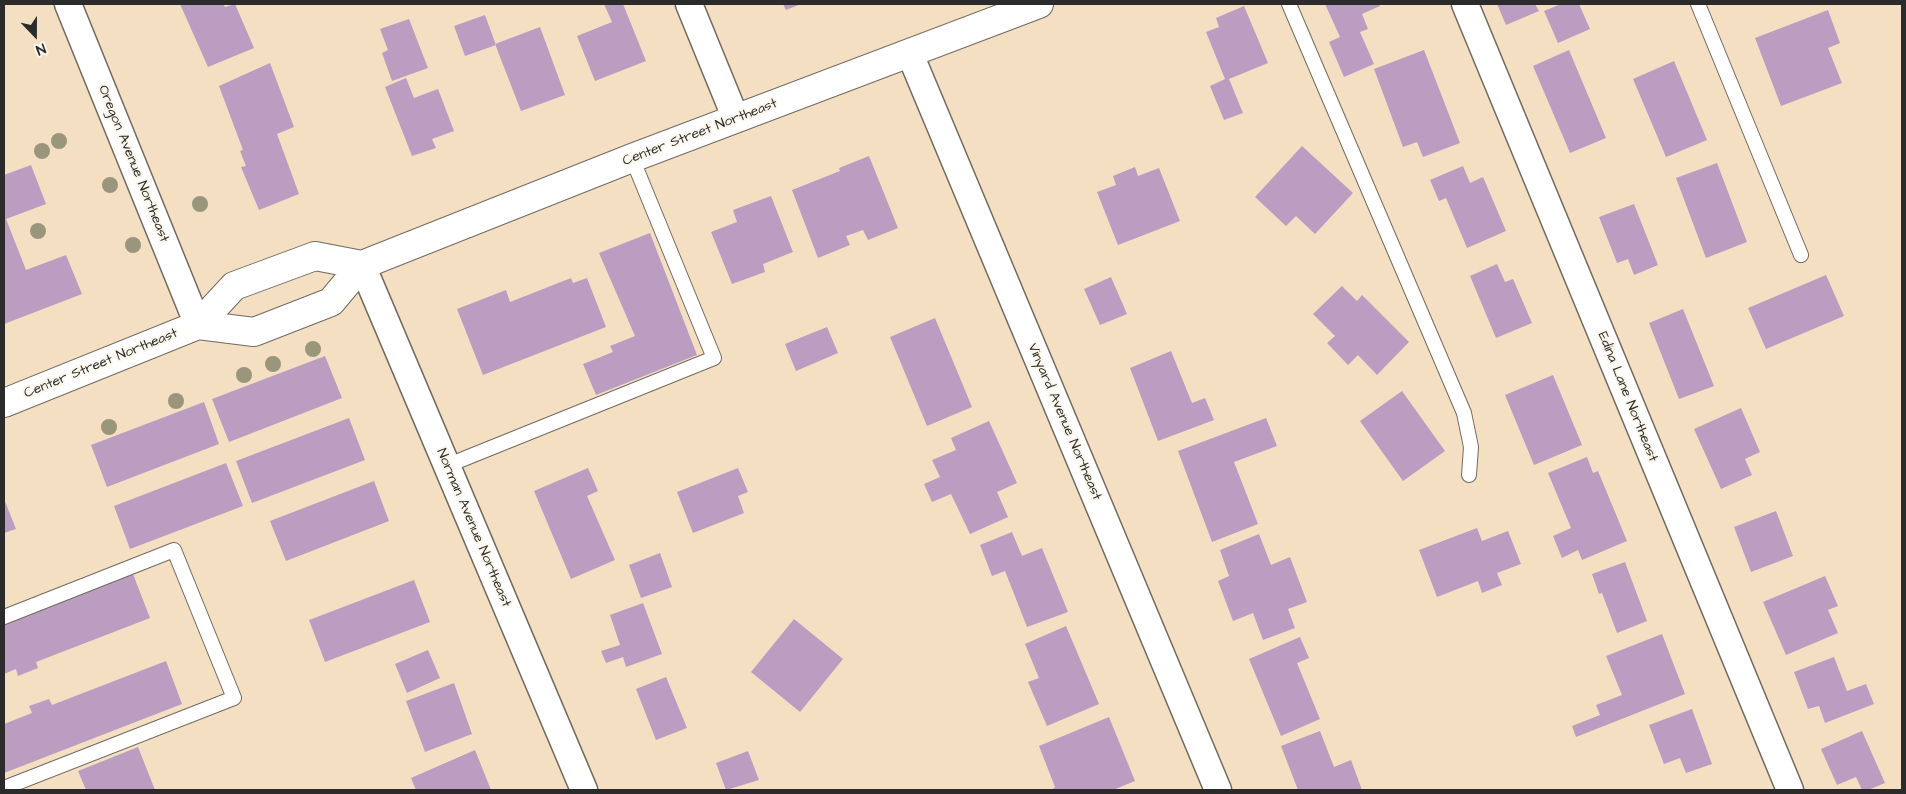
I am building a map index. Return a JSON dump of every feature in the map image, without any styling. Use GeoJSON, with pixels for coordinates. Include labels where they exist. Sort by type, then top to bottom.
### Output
{"type":"FeatureCollection","features":[{"type":"Feature","properties":{"kind":"main road","name":"Center Street Northeast"},"geometry":{"type":"LineString","coordinates":[[198,325],[254,332],[331,302],[362,265],[632,158],[1039,4]]}},
{"type":"Feature","properties":{"kind":"main road","name":"Center Street Northeast"},"geometry":{"type":"LineString","coordinates":[[4,403],[198,325],[234,286],[316,256],[362,265]]}},
{"type":"Feature","properties":{"kind":"street","name":"Oregon Avenue Northeast"},"geometry":{"type":"LineString","coordinates":[[68,4],[198,325]]}},
{"type":"Feature","properties":{"kind":"street"},"geometry":{"type":"LineString","coordinates":[[690,4],[736,119]]}},
{"type":"Feature","properties":{"kind":"street","name":"Edina Lane Northeast"},"geometry":{"type":"LineString","coordinates":[[1465,4],[1790,790]]}},
{"type":"Feature","properties":{"kind":"street","name":"Vinyard Avenue Northeast"},"geometry":{"type":"LineString","coordinates":[[910,54],[1218,790]]}},
{"type":"Feature","properties":{"kind":"street","name":"Norman Avenue Northeast"},"geometry":{"type":"LineString","coordinates":[[362,265],[584,790]]}},
{"type":"Feature","properties":{"kind":"lane"},"geometry":{"type":"LineString","coordinates":[[1289,4],[1464,413],[1471,447],[1469,475]]}},
{"type":"Feature","properties":{"kind":"lane"},"geometry":{"type":"LineString","coordinates":[[1698,4],[1801,255]]}},
{"type":"Feature","properties":{"kind":"lane"},"geometry":{"type":"LineString","coordinates":[[446,466],[714,358],[632,158]]}},
{"type":"Feature","properties":{"kind":"lane"},"geometry":{"type":"LineString","coordinates":[[4,617],[174,550],[234,698],[4,788]]}},
{"type":"Feature","properties":{"kind":"building"},"geometry":{"type":"Polygon","coordinates":[[[180,4],[223,4],[225,7],[235,4],[254,48],[208,67],[180,4]]]}},
{"type":"Feature","properties":{"kind":"building"},"geometry":{"type":"Polygon","coordinates":[[[604,4],[623,4],[646,61],[595,81],[577,36],[612,22],[604,4]]]}},
{"type":"Feature","properties":{"kind":"building"},"geometry":{"type":"Polygon","coordinates":[[[783,4],[801,4],[786,10],[783,4]]]}},
{"type":"Feature","properties":{"kind":"building"},"geometry":{"type":"Polygon","coordinates":[[[1325,4],[1379,4],[1380,6],[1362,14],[1368,29],[1360,32],[1374,64],[1344,77],[1329,42],[1340,37],[1325,4]]]}},
{"type":"Feature","properties":{"kind":"building"},"geometry":{"type":"Polygon","coordinates":[[[1497,4],[1535,4],[1539,11],[1506,25],[1497,4]]]}},
{"type":"Feature","properties":{"kind":"building"},"geometry":{"type":"Polygon","coordinates":[[[1561,4],[1579,4],[1590,29],[1558,43],[1544,11],[1561,4]]]}},
{"type":"Feature","properties":{"kind":"building"},"geometry":{"type":"Polygon","coordinates":[[[1244,6],[1268,63],[1229,79],[1243,113],[1224,120],[1210,86],[1225,79],[1206,32],[1219,27],[1216,18],[1244,6]]]}},
{"type":"Feature","properties":{"kind":"building"},"geometry":{"type":"Polygon","coordinates":[[[1828,10],[1840,43],[1828,48],[1842,83],[1781,106],[1755,38],[1828,10]]]}},
{"type":"Feature","properties":{"kind":"building"},"geometry":{"type":"Polygon","coordinates":[[[485,15],[496,45],[465,56],[454,26],[485,15]]]}},
{"type":"Feature","properties":{"kind":"building"},"geometry":{"type":"Polygon","coordinates":[[[409,19],[428,68],[392,81],[382,53],[388,50],[380,29],[409,19]]]}},
{"type":"Feature","properties":{"kind":"building"},"geometry":{"type":"Polygon","coordinates":[[[540,27],[565,95],[521,111],[495,44],[540,27]]]}},
{"type":"Feature","properties":{"kind":"building"},"geometry":{"type":"Polygon","coordinates":[[[1424,50],[1460,143],[1423,157],[1417,142],[1403,147],[1374,69],[1424,50]]]}},
{"type":"Feature","properties":{"kind":"building"},"geometry":{"type":"Polygon","coordinates":[[[1569,50],[1606,138],[1570,153],[1533,66],[1569,50]]]}},
{"type":"Feature","properties":{"kind":"building"},"geometry":{"type":"Polygon","coordinates":[[[1674,61],[1707,140],[1666,157],[1633,79],[1674,61]]]}},
{"type":"Feature","properties":{"kind":"building"},"geometry":{"type":"Polygon","coordinates":[[[270,63],[294,127],[277,134],[299,194],[259,210],[241,167],[246,166],[240,151],[243,150],[219,86],[270,63]]]}},
{"type":"Feature","properties":{"kind":"building"},"geometry":{"type":"Polygon","coordinates":[[[406,78],[414,98],[438,89],[454,131],[432,139],[436,148],[412,156],[385,87],[406,78]]]}},
{"type":"Feature","properties":{"kind":"building"},"geometry":{"type":"Polygon","coordinates":[[[1302,146],[1353,193],[1315,234],[1296,216],[1286,226],[1255,197],[1302,146]]]}},
{"type":"Feature","properties":{"kind":"building"},"geometry":{"type":"Polygon","coordinates":[[[869,156],[898,228],[868,240],[863,230],[846,236],[850,245],[818,258],[792,190],[840,171],[839,168],[869,156]]]}},
{"type":"Feature","properties":{"kind":"building"},"geometry":{"type":"Polygon","coordinates":[[[1717,163],[1747,242],[1706,258],[1676,178],[1717,163]]]}},
{"type":"Feature","properties":{"kind":"building"},"geometry":{"type":"Polygon","coordinates":[[[31,165],[46,204],[6,219],[26,270],[66,255],[82,294],[4,324],[4,175],[31,165]]]}},
{"type":"Feature","properties":{"kind":"building"},"geometry":{"type":"Polygon","coordinates":[[[1463,166],[1470,183],[1483,177],[1506,231],[1467,248],[1446,198],[1439,201],[1430,180],[1463,166]]]}},
{"type":"Feature","properties":{"kind":"building"},"geometry":{"type":"Polygon","coordinates":[[[1135,167],[1138,176],[1159,168],[1180,221],[1118,245],[1097,192],[1116,185],[1113,176],[1135,167]]]}},
{"type":"Feature","properties":{"kind":"building"},"geometry":{"type":"Polygon","coordinates":[[[771,196],[793,252],[763,264],[765,272],[732,284],[711,232],[737,222],[733,210],[771,196]]]}},
{"type":"Feature","properties":{"kind":"building"},"geometry":{"type":"Polygon","coordinates":[[[1634,204],[1658,265],[1634,275],[1628,259],[1617,263],[1599,217],[1634,204]]]}},
{"type":"Feature","properties":{"kind":"building"},"geometry":{"type":"Polygon","coordinates":[[[650,233],[697,355],[596,395],[583,364],[613,352],[610,346],[635,336],[599,253],[650,233]]]}},
{"type":"Feature","properties":{"kind":"building"},"geometry":{"type":"Polygon","coordinates":[[[1497,264],[1505,282],[1513,279],[1532,323],[1496,338],[1470,276],[1497,264]]]}},
{"type":"Feature","properties":{"kind":"building"},"geometry":{"type":"Polygon","coordinates":[[[1826,275],[1844,316],[1766,349],[1748,308],[1826,275]]]}},
{"type":"Feature","properties":{"kind":"building"},"geometry":{"type":"Polygon","coordinates":[[[1111,277],[1127,314],[1100,325],[1084,289],[1111,277]]]}},
{"type":"Feature","properties":{"kind":"building"},"geometry":{"type":"Polygon","coordinates":[[[571,278],[573,283],[587,278],[606,327],[483,375],[457,309],[506,290],[510,302],[571,278]]]}},
{"type":"Feature","properties":{"kind":"building"},"geometry":{"type":"Polygon","coordinates":[[[1342,286],[1357,301],[1362,295],[1409,342],[1377,375],[1358,355],[1348,365],[1327,343],[1335,336],[1313,314],[1342,286]]]}},
{"type":"Feature","properties":{"kind":"building"},"geometry":{"type":"Polygon","coordinates":[[[1683,309],[1714,386],[1679,399],[1649,323],[1683,309]]]}},
{"type":"Feature","properties":{"kind":"building"},"geometry":{"type":"Polygon","coordinates":[[[935,318],[972,407],[927,426],[890,337],[935,318]]]}},
{"type":"Feature","properties":{"kind":"building"},"geometry":{"type":"Polygon","coordinates":[[[827,327],[838,353],[796,371],[785,344],[827,327]]]}},
{"type":"Feature","properties":{"kind":"building"},"geometry":{"type":"Polygon","coordinates":[[[1171,351],[1192,403],[1205,398],[1214,420],[1158,441],[1130,368],[1171,351]]]}},
{"type":"Feature","properties":{"kind":"building"},"geometry":{"type":"Polygon","coordinates":[[[325,356],[342,398],[229,442],[212,399],[325,356]]]}},
{"type":"Feature","properties":{"kind":"building"},"geometry":{"type":"Polygon","coordinates":[[[1553,375],[1582,445],[1534,465],[1505,395],[1553,375]]]}},
{"type":"Feature","properties":{"kind":"building"},"geometry":{"type":"Polygon","coordinates":[[[1402,391],[1445,451],[1403,481],[1360,421],[1402,391]]]}},
{"type":"Feature","properties":{"kind":"building"},"geometry":{"type":"Polygon","coordinates":[[[204,402],[219,444],[107,487],[91,445],[204,402]]]}},
{"type":"Feature","properties":{"kind":"building"},"geometry":{"type":"Polygon","coordinates":[[[1741,408],[1760,452],[1745,459],[1752,475],[1721,489],[1694,429],[1741,408]]]}},
{"type":"Feature","properties":{"kind":"building"},"geometry":{"type":"Polygon","coordinates":[[[349,418],[365,460],[252,503],[236,461],[349,418]]]}},
{"type":"Feature","properties":{"kind":"building"},"geometry":{"type":"Polygon","coordinates":[[[1266,418],[1277,446],[1234,462],[1258,524],[1212,542],[1178,451],[1266,418]]]}},
{"type":"Feature","properties":{"kind":"building"},"geometry":{"type":"Polygon","coordinates":[[[989,421],[1017,483],[997,492],[1008,517],[970,534],[951,494],[932,502],[924,484],[940,477],[932,460],[956,450],[951,438],[989,421]]]}},
{"type":"Feature","properties":{"kind":"building"},"geometry":{"type":"Polygon","coordinates":[[[1587,457],[1593,473],[1598,471],[1627,541],[1582,560],[1578,550],[1562,558],[1553,536],[1571,528],[1548,473],[1587,457]]]}},
{"type":"Feature","properties":{"kind":"building"},"geometry":{"type":"Polygon","coordinates":[[[226,463],[243,506],[130,549],[114,506],[226,463]]]}},
{"type":"Feature","properties":{"kind":"building"},"geometry":{"type":"Polygon","coordinates":[[[588,468],[598,491],[587,496],[615,560],[571,579],[534,491],[588,468]]]}},
{"type":"Feature","properties":{"kind":"building"},"geometry":{"type":"Polygon","coordinates":[[[738,468],[748,492],[738,496],[744,513],[693,533],[677,492],[738,468]]]}},
{"type":"Feature","properties":{"kind":"building"},"geometry":{"type":"Polygon","coordinates":[[[374,481],[389,521],[286,561],[270,521],[374,481]]]}},
{"type":"Feature","properties":{"kind":"building"},"geometry":{"type":"Polygon","coordinates":[[[4,499],[16,529],[4,533],[4,499]]]}},
{"type":"Feature","properties":{"kind":"building"},"geometry":{"type":"Polygon","coordinates":[[[1776,511],[1793,556],[1751,572],[1734,527],[1776,511]]]}},
{"type":"Feature","properties":{"kind":"building"},"geometry":{"type":"Polygon","coordinates":[[[1477,528],[1482,541],[1508,531],[1521,564],[1497,573],[1502,585],[1482,593],[1478,581],[1437,597],[1419,550],[1477,528]]]}},
{"type":"Feature","properties":{"kind":"building"},"geometry":{"type":"Polygon","coordinates":[[[1012,532],[1022,556],[1042,548],[1068,612],[1027,627],[1005,571],[992,576],[980,545],[1012,532]]]}},
{"type":"Feature","properties":{"kind":"building"},"geometry":{"type":"Polygon","coordinates":[[[1259,534],[1271,565],[1290,557],[1307,602],[1288,609],[1295,628],[1263,640],[1253,613],[1233,621],[1218,581],[1229,576],[1220,550],[1259,534]]]}},
{"type":"Feature","properties":{"kind":"building"},"geometry":{"type":"Polygon","coordinates":[[[660,553],[672,587],[641,598],[629,565],[660,553]]]}},
{"type":"Feature","properties":{"kind":"building"},"geometry":{"type":"Polygon","coordinates":[[[1625,562],[1647,621],[1617,633],[1602,593],[1599,594],[1592,574],[1625,562]]]}},
{"type":"Feature","properties":{"kind":"building"},"geometry":{"type":"Polygon","coordinates":[[[133,574],[150,618],[36,662],[38,668],[18,676],[16,669],[4,674],[4,624],[133,574]]]}},
{"type":"Feature","properties":{"kind":"building"},"geometry":{"type":"Polygon","coordinates":[[[1825,576],[1838,606],[1828,610],[1838,633],[1786,655],[1763,602],[1825,576]]]}},
{"type":"Feature","properties":{"kind":"building"},"geometry":{"type":"Polygon","coordinates":[[[414,580],[430,622],[325,662],[309,620],[414,580]]]}},
{"type":"Feature","properties":{"kind":"building"},"geometry":{"type":"Polygon","coordinates":[[[643,603],[662,654],[626,667],[623,657],[606,663],[601,651],[620,645],[610,615],[643,603]]]}},
{"type":"Feature","properties":{"kind":"building"},"geometry":{"type":"Polygon","coordinates":[[[794,619],[843,659],[800,712],[751,672],[794,619]]]}},
{"type":"Feature","properties":{"kind":"building"},"geometry":{"type":"Polygon","coordinates":[[[1066,626],[1099,704],[1047,726],[1028,682],[1039,678],[1025,644],[1066,626]]]}},
{"type":"Feature","properties":{"kind":"building"},"geometry":{"type":"Polygon","coordinates":[[[1662,634],[1685,694],[1576,737],[1572,726],[1600,715],[1596,705],[1622,695],[1606,656],[1662,634]]]}},
{"type":"Feature","properties":{"kind":"building"},"geometry":{"type":"Polygon","coordinates":[[[1300,637],[1309,658],[1297,663],[1320,719],[1281,736],[1249,659],[1300,637]]]}},
{"type":"Feature","properties":{"kind":"building"},"geometry":{"type":"Polygon","coordinates":[[[428,650],[440,678],[407,693],[395,664],[428,650]]]}},
{"type":"Feature","properties":{"kind":"building"},"geometry":{"type":"Polygon","coordinates":[[[1834,657],[1847,691],[1866,684],[1874,704],[1825,723],[1819,706],[1808,709],[1794,672],[1834,657]]]}},
{"type":"Feature","properties":{"kind":"building"},"geometry":{"type":"Polygon","coordinates":[[[166,661],[182,704],[4,773],[4,724],[32,713],[29,706],[49,699],[52,705],[166,661]]]}},
{"type":"Feature","properties":{"kind":"building"},"geometry":{"type":"Polygon","coordinates":[[[666,677],[687,728],[656,740],[636,689],[666,677]]]}},
{"type":"Feature","properties":{"kind":"building"},"geometry":{"type":"Polygon","coordinates":[[[454,683],[472,734],[425,752],[406,701],[454,683]]]}},
{"type":"Feature","properties":{"kind":"building"},"geometry":{"type":"Polygon","coordinates":[[[1692,709],[1712,764],[1686,773],[1680,758],[1664,764],[1649,725],[1692,709]]]}},
{"type":"Feature","properties":{"kind":"building"},"geometry":{"type":"Polygon","coordinates":[[[1109,717],[1135,781],[1113,790],[1052,790],[1055,787],[1039,746],[1109,717]]]}},
{"type":"Feature","properties":{"kind":"building"},"geometry":{"type":"Polygon","coordinates":[[[1320,731],[1334,767],[1351,760],[1362,790],[1298,790],[1281,746],[1320,731]]]}},
{"type":"Feature","properties":{"kind":"building"},"geometry":{"type":"Polygon","coordinates":[[[1862,731],[1885,783],[1868,790],[1862,790],[1856,777],[1837,785],[1821,749],[1862,731]]]}},
{"type":"Feature","properties":{"kind":"building"},"geometry":{"type":"Polygon","coordinates":[[[138,747],[155,790],[86,790],[78,771],[138,747]]]}},
{"type":"Feature","properties":{"kind":"building"},"geometry":{"type":"Polygon","coordinates":[[[475,750],[491,790],[416,790],[411,778],[475,750]]]}},
{"type":"Feature","properties":{"kind":"building"},"geometry":{"type":"Polygon","coordinates":[[[748,751],[759,780],[726,790],[716,763],[748,751]]]}}]}
